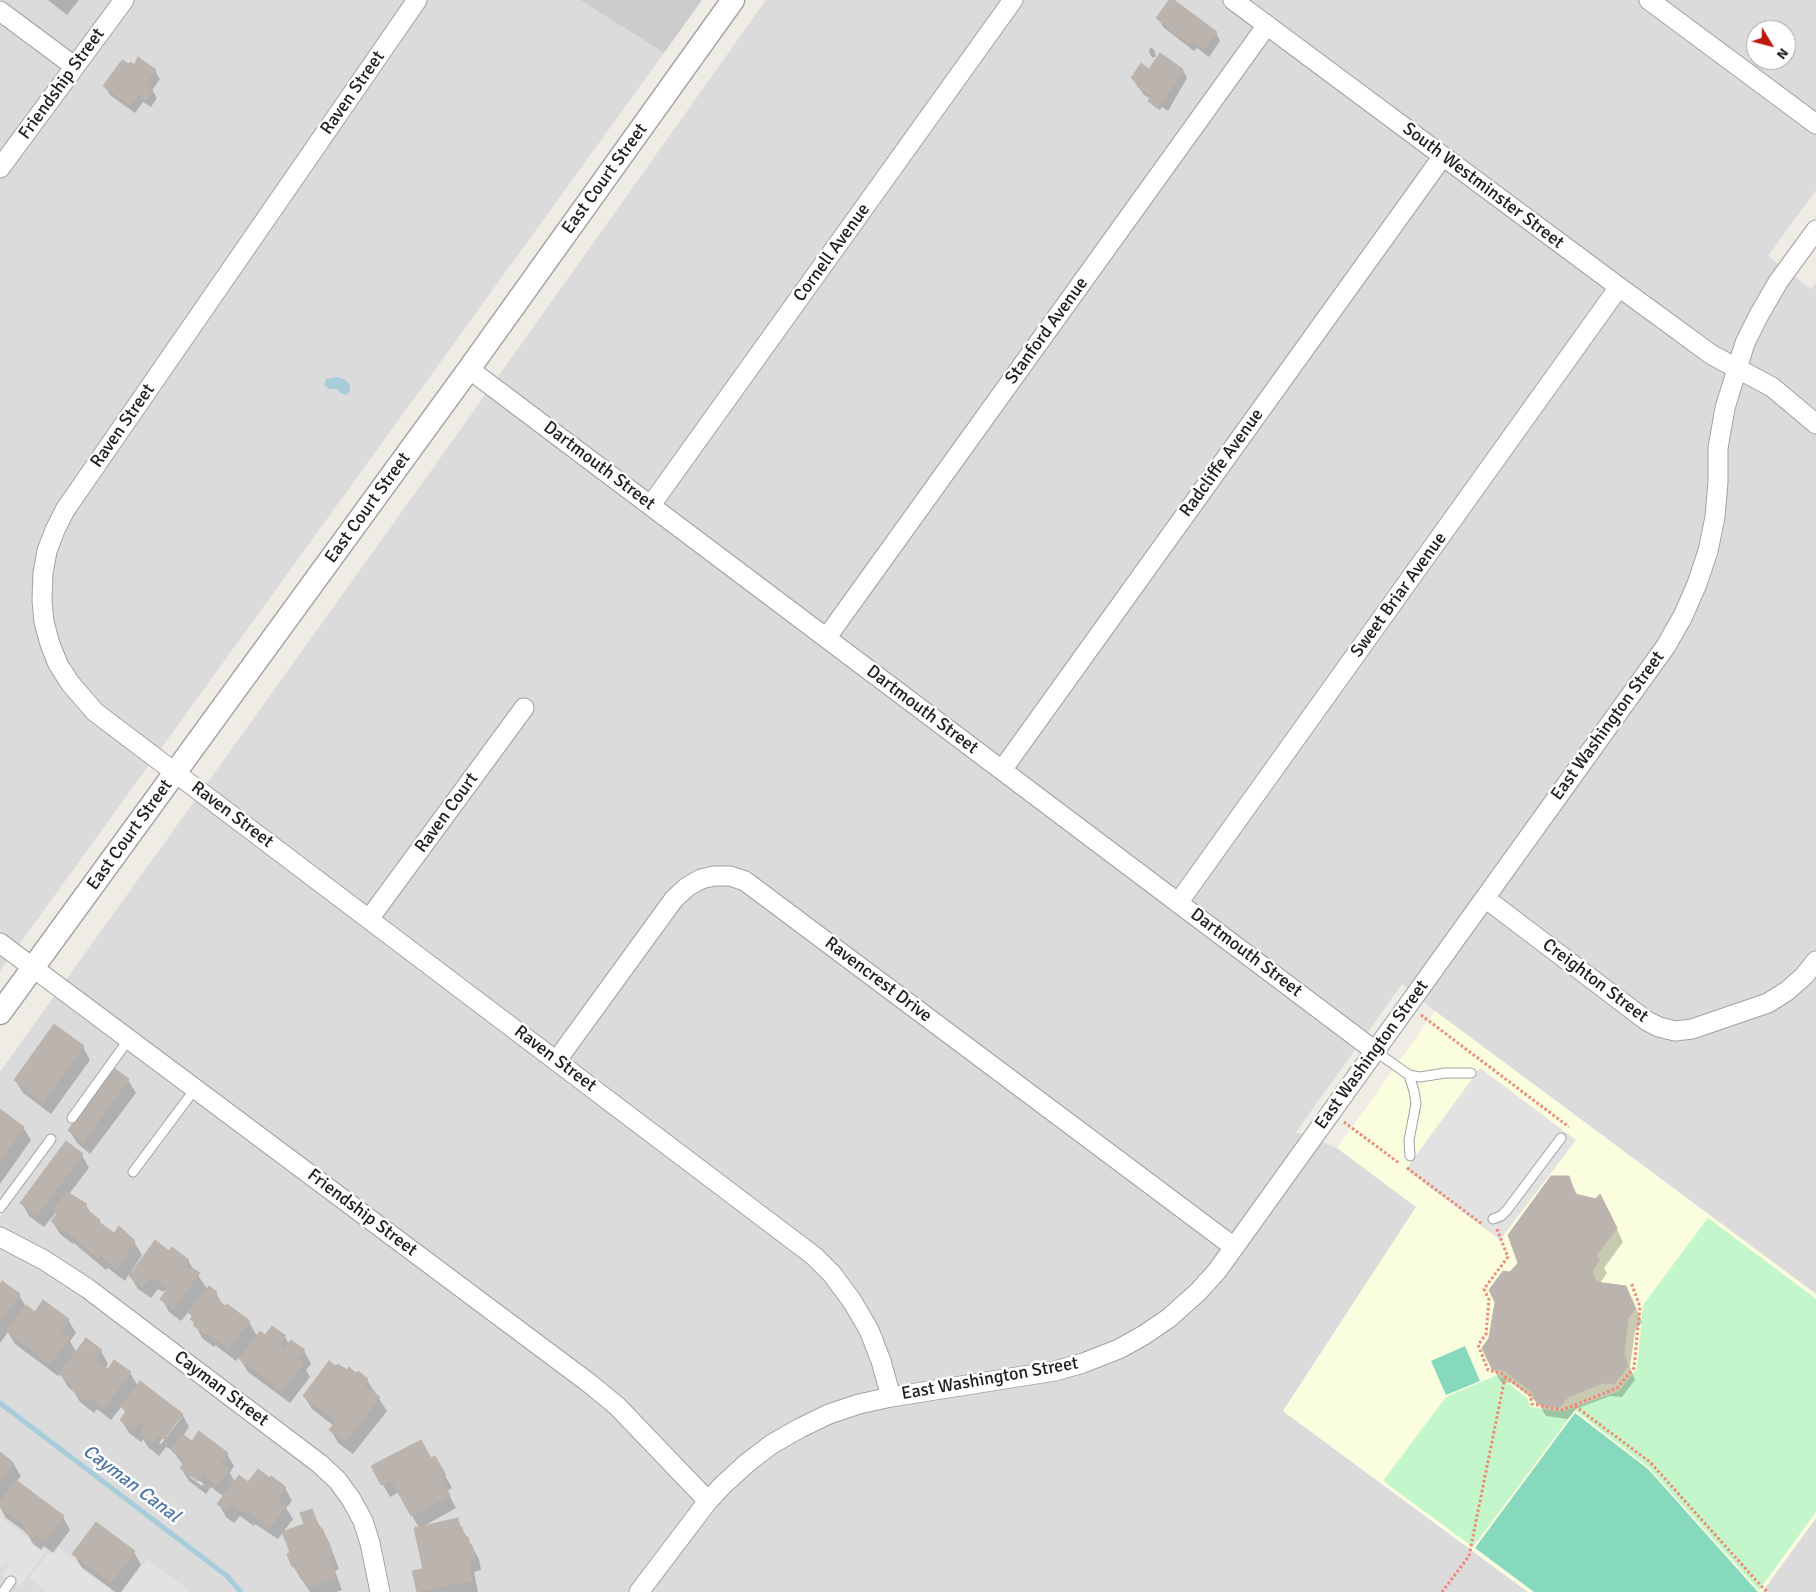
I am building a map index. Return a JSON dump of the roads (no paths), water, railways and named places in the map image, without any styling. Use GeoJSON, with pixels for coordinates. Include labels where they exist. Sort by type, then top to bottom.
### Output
{"type":"FeatureCollection","features":[{"type":"Feature","properties":{"kind":"street","name":"Friendship Street"},"geometry":{"type":"LineString","coordinates":[[0,168],[124,0]]}},
{"type":"Feature","properties":{"kind":"street","name":"Raven Street"},"geometry":{"type":"LineString","coordinates":[[417,0],[65,510],[54,530],[47,551],[43,573],[42,600],[44,622],[50,644],[58,664],[70,683],[95,712],[814,1256],[832,1274],[852,1300],[869,1330],[881,1361],[890,1397]]}},
{"type":"Feature","properties":{"kind":"street","name":"East Court Street"},"geometry":{"type":"LineString","coordinates":[[0,1013],[470,368],[733,0]]}},
{"type":"Feature","properties":{"kind":"street","name":"Cornell Avenue"},"geometry":{"type":"LineString","coordinates":[[651,505],[1013,0]]}},
{"type":"Feature","properties":{"kind":"street","name":"South Westminster Street"},"geometry":{"type":"LineString","coordinates":[[1233,0],[1619,288],[1712,355],[1772,387],[1816,424]]}},
{"type":"Feature","properties":{"kind":"street"},"geometry":{"type":"LineString","coordinates":[[1649,0],[1816,124]]}},
{"type":"Feature","properties":{"kind":"street"},"geometry":{"type":"LineString","coordinates":[[0,11],[74,66]]}},
{"type":"Feature","properties":{"kind":"street","name":"Stanford Avenue"},"geometry":{"type":"LineString","coordinates":[[826,637],[1267,25]]}},
{"type":"Feature","properties":{"kind":"street","name":"Radcliffe Avenue"},"geometry":{"type":"LineString","coordinates":[[1002,770],[1443,156]]}},
{"type":"Feature","properties":{"kind":"street","name":"East Washington Street"},"geometry":{"type":"LineString","coordinates":[[640,1592],[708,1500],[746,1463],[772,1444],[800,1428],[829,1414],[859,1404],[890,1397],[1055,1371],[1083,1363],[1119,1349],[1169,1318],[1198,1292],[1217,1270],[1666,646],[1683,616],[1697,584],[1708,551],[1717,500],[1718,448],[1725,408],[1736,367],[1759,314],[1778,282],[1816,230]]}},
{"type":"Feature","properties":{"kind":"street","name":"Sweet Briar Avenue"},"geometry":{"type":"LineString","coordinates":[[1178,902],[1619,288]]}},
{"type":"Feature","properties":{"kind":"street","name":"Dartmouth Street"},"geometry":{"type":"LineString","coordinates":[[470,368],[1375,1051]]}},
{"type":"Feature","properties":{"kind":"street","name":"Raven Court"},"geometry":{"type":"LineString","coordinates":[[369,919],[524,708]]}},
{"type":"Feature","properties":{"kind":"street","name":"Ravencrest Drive"},"geometry":{"type":"LineString","coordinates":[[556,1060],[674,899],[687,887],[701,879],[714,876],[730,876],[745,881],[1234,1247]]}},
{"type":"Feature","properties":{"kind":"street","name":"Creighton Street"},"geometry":{"type":"LineString","coordinates":[[1485,898],[1647,1021],[1659,1027],[1675,1031],[1692,1029],[1768,1002],[1787,991],[1804,976],[1816,961]]}},
{"type":"Feature","properties":{"kind":"street","name":"Friendship Street"},"geometry":{"type":"LineString","coordinates":[[0,943],[589,1383],[617,1406],[708,1500]]}},
{"type":"Feature","properties":{"kind":"street","name":"Cayman Street"},"geometry":{"type":"LineString","coordinates":[[0,1237],[44,1260],[87,1288],[320,1464],[338,1481],[363,1521],[370,1543],[380,1592]]}},
{"type":"Feature","properties":{"kind":"lane"},"geometry":{"type":"LineString","coordinates":[[72,1118],[129,1039]]}},
{"type":"Feature","properties":{"kind":"lane"},"geometry":{"type":"LineString","coordinates":[[1375,1051],[1409,1076],[1420,1077],[1445,1073],[1471,1073]]}},
{"type":"Feature","properties":{"kind":"lane"},"geometry":{"type":"LineString","coordinates":[[1409,1076],[1416,1104],[1409,1140],[1410,1156]]}},
{"type":"Feature","properties":{"kind":"lane"},"geometry":{"type":"LineString","coordinates":[[132,1172],[195,1089]]}},
{"type":"Feature","properties":{"kind":"lane"},"geometry":{"type":"LineString","coordinates":[[1493,1219],[1501,1216],[1507,1210],[1561,1138]]}},
{"type":"Feature","properties":{"kind":"lane"},"geometry":{"type":"LineString","coordinates":[[0,1208],[52,1139]]}},
{"type":"Feature","properties":{"kind":"lane"},"geometry":{"type":"LineString","coordinates":[[3,1592],[11,1582]]}},
{"type":"Feature","properties":{"kind":"water"},"geometry":{"type":"Polygon","coordinates":[[[338,377],[350,385],[350,391],[346,395],[337,389],[329,389],[324,385],[326,379],[338,377]]]}},
{"type":"Feature","properties":{"kind":"waterway","name":"Cayman Canal"},"geometry":{"type":"LineString","coordinates":[[0,1403],[227,1576],[241,1592]]}}]}
